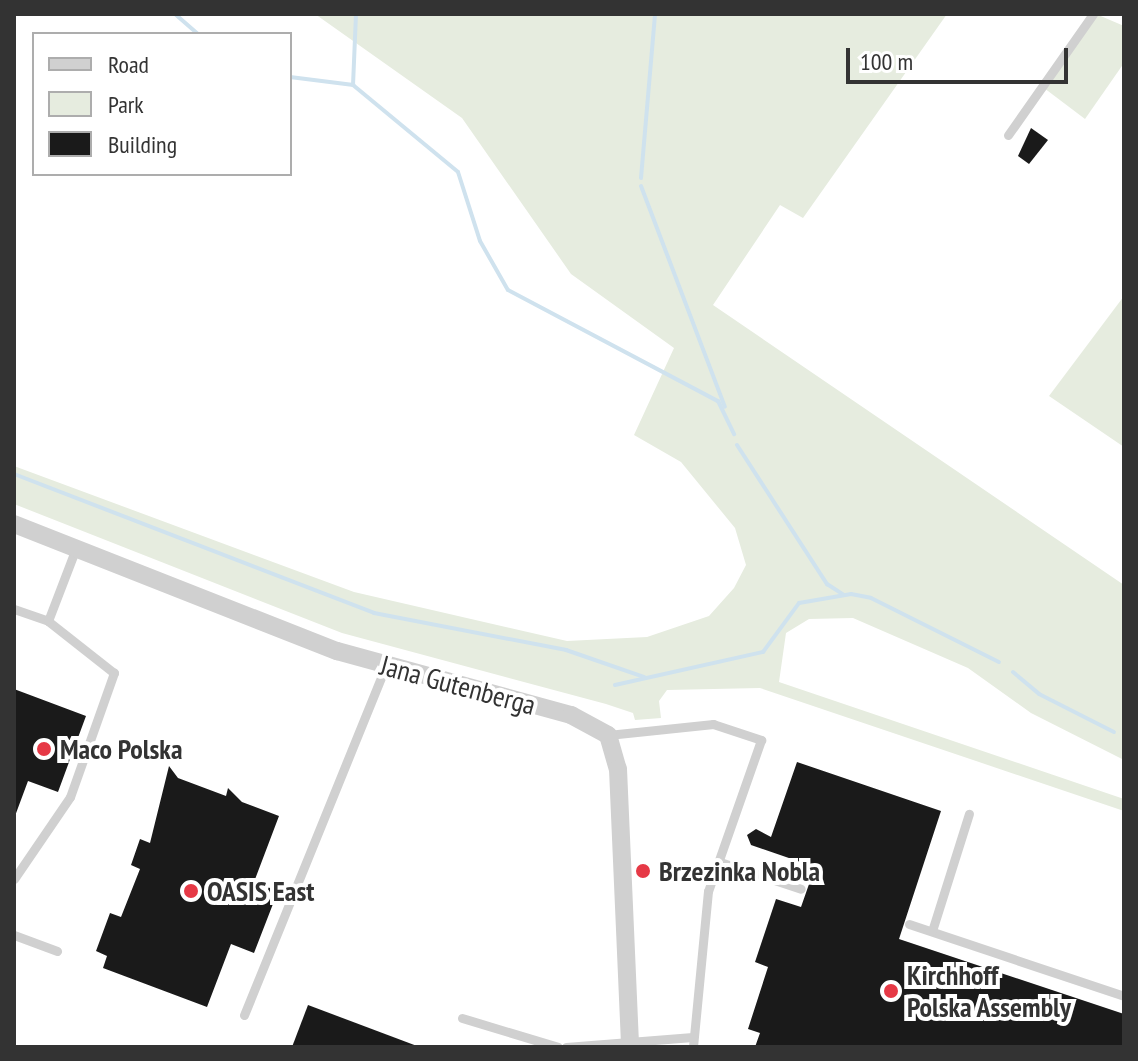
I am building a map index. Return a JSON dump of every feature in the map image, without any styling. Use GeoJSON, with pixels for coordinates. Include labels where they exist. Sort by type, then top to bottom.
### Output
{"type":"FeatureCollection","features":[{"type":"Feature","properties":{"kind":"street","name":"Jana Gutenberga"},"geometry":{"type":"LineString","coordinates":[[14,524],[385,667],[571,715],[608,735]]}},
{"type":"Feature","properties":{"kind":"street"},"geometry":{"type":"LineString","coordinates":[[608,735],[618,769],[630,1042]]}},
{"type":"Feature","properties":{"kind":"lane"},"geometry":{"type":"LineString","coordinates":[[1008,135],[1093,14]]}},
{"type":"Feature","properties":{"kind":"lane"},"geometry":{"type":"LineString","coordinates":[[48,621],[76,548]]}},
{"type":"Feature","properties":{"kind":"lane"},"geometry":{"type":"LineString","coordinates":[[14,609],[48,621],[114,673],[70,797],[14,879]]}},
{"type":"Feature","properties":{"kind":"lane"},"geometry":{"type":"LineString","coordinates":[[244,1015],[385,667]]}},
{"type":"Feature","properties":{"kind":"lane"},"geometry":{"type":"LineString","coordinates":[[566,1047],[630,1042],[693,1042],[702,920],[761,740],[713,724],[608,735]]}},
{"type":"Feature","properties":{"kind":"lane"},"geometry":{"type":"LineString","coordinates":[[932,931],[969,814]]}},
{"type":"Feature","properties":{"kind":"lane"},"geometry":{"type":"LineString","coordinates":[[720,862],[801,889]]}},
{"type":"Feature","properties":{"kind":"lane"},"geometry":{"type":"LineString","coordinates":[[909,924],[1124,996]]}},
{"type":"Feature","properties":{"kind":"lane"},"geometry":{"type":"LineString","coordinates":[[14,935],[57,951]]}},
{"type":"Feature","properties":{"kind":"lane"},"geometry":{"type":"LineString","coordinates":[[462,1018],[520,1043],[558,1047]]}},
{"type":"Feature","properties":{"kind":"green space"},"geometry":{"type":"Polygon","coordinates":[[[315,14],[947,14],[803,218],[780,205],[713,305],[1124,585],[1124,760],[1031,713],[968,668],[853,618],[809,619],[786,633],[779,682],[1124,799],[1124,811],[760,688],[667,690],[659,701],[661,718],[635,720],[633,713],[606,704],[342,633],[14,504],[14,466],[354,592],[567,641],[647,637],[709,616],[734,588],[746,565],[735,528],[681,462],[634,435],[674,348],[571,274],[462,118],[315,14]]]}},
{"type":"Feature","properties":{"kind":"green space"},"geometry":{"type":"Polygon","coordinates":[[[1096,14],[1124,26],[1124,63],[1085,119],[1044,88],[1096,14]]]}},
{"type":"Feature","properties":{"kind":"green space"},"geometry":{"type":"Polygon","coordinates":[[[1124,296],[1124,447],[1049,396],[1124,296]]]}},
{"type":"Feature","properties":{"kind":"building"},"geometry":{"type":"Polygon","coordinates":[[[1031,128],[1048,140],[1029,164],[1018,156],[1031,128]]]}},
{"type":"Feature","properties":{"kind":"building","name":"Maco Polska"},"geometry":{"type":"Polygon","coordinates":[[[14,689],[86,716],[58,792],[28,781],[15,816],[14,689]]]}},
{"type":"Feature","properties":{"kind":"building"},"geometry":{"type":"Polygon","coordinates":[[[797,762],[941,811],[899,939],[1124,1014],[1124,1047],[755,1047],[760,1033],[748,1029],[768,967],[755,962],[776,899],[801,907],[815,867],[751,845],[747,835],[756,829],[771,837],[797,762]]]}},
{"type":"Feature","properties":{"kind":"building","name":"OASIS East"},"geometry":{"type":"Polygon","coordinates":[[[169,766],[178,778],[226,796],[228,788],[242,802],[279,816],[254,882],[278,891],[254,953],[231,944],[207,1007],[103,968],[107,956],[96,951],[110,913],[121,917],[140,869],[131,865],[140,839],[150,843],[169,766]]]}},
{"type":"Feature","properties":{"kind":"building"},"geometry":{"type":"Polygon","coordinates":[[[308,1005],[417,1046],[417,1047],[292,1047],[308,1005]]]}},
{"type":"Feature","properties":{"kind":"waterway"},"geometry":{"type":"LineString","coordinates":[[175,14],[196,32]]}},
{"type":"Feature","properties":{"kind":"waterway"},"geometry":{"type":"LineString","coordinates":[[356,14],[353,85],[458,172],[480,241],[508,290],[718,401],[734,434]]}},
{"type":"Feature","properties":{"kind":"waterway"},"geometry":{"type":"LineString","coordinates":[[641,178],[655,14]]}},
{"type":"Feature","properties":{"kind":"waterway"},"geometry":{"type":"LineString","coordinates":[[292,77],[353,85]]}},
{"type":"Feature","properties":{"kind":"waterway"},"geometry":{"type":"LineString","coordinates":[[641,186],[725,407]]}},
{"type":"Feature","properties":{"kind":"waterway"},"geometry":{"type":"LineString","coordinates":[[737,445],[827,584],[844,595]]}},
{"type":"Feature","properties":{"kind":"waterway"},"geometry":{"type":"LineString","coordinates":[[14,474],[374,613],[566,650],[644,677]]}},
{"type":"Feature","properties":{"kind":"waterway"},"geometry":{"type":"LineString","coordinates":[[615,685],[763,652],[799,603],[851,594],[871,598],[999,662]]}},
{"type":"Feature","properties":{"kind":"waterway"},"geometry":{"type":"LineString","coordinates":[[1013,672],[1039,694],[1114,732]]}},
{"type":"Feature","properties":{"kind":"place","name":"Maco Polska"},"geometry":{"type":"Point","coordinates":[44,749]}},
{"type":"Feature","properties":{"kind":"place","name":"Brzezinka Nobla"},"geometry":{"type":"Point","coordinates":[643,871]}},
{"type":"Feature","properties":{"kind":"place","name":"OASIS East"},"geometry":{"type":"Point","coordinates":[191,891]}},
{"type":"Feature","properties":{"kind":"place","name":"Kirchhoff Polska Assembly"},"geometry":{"type":"Point","coordinates":[891,991]}}]}
